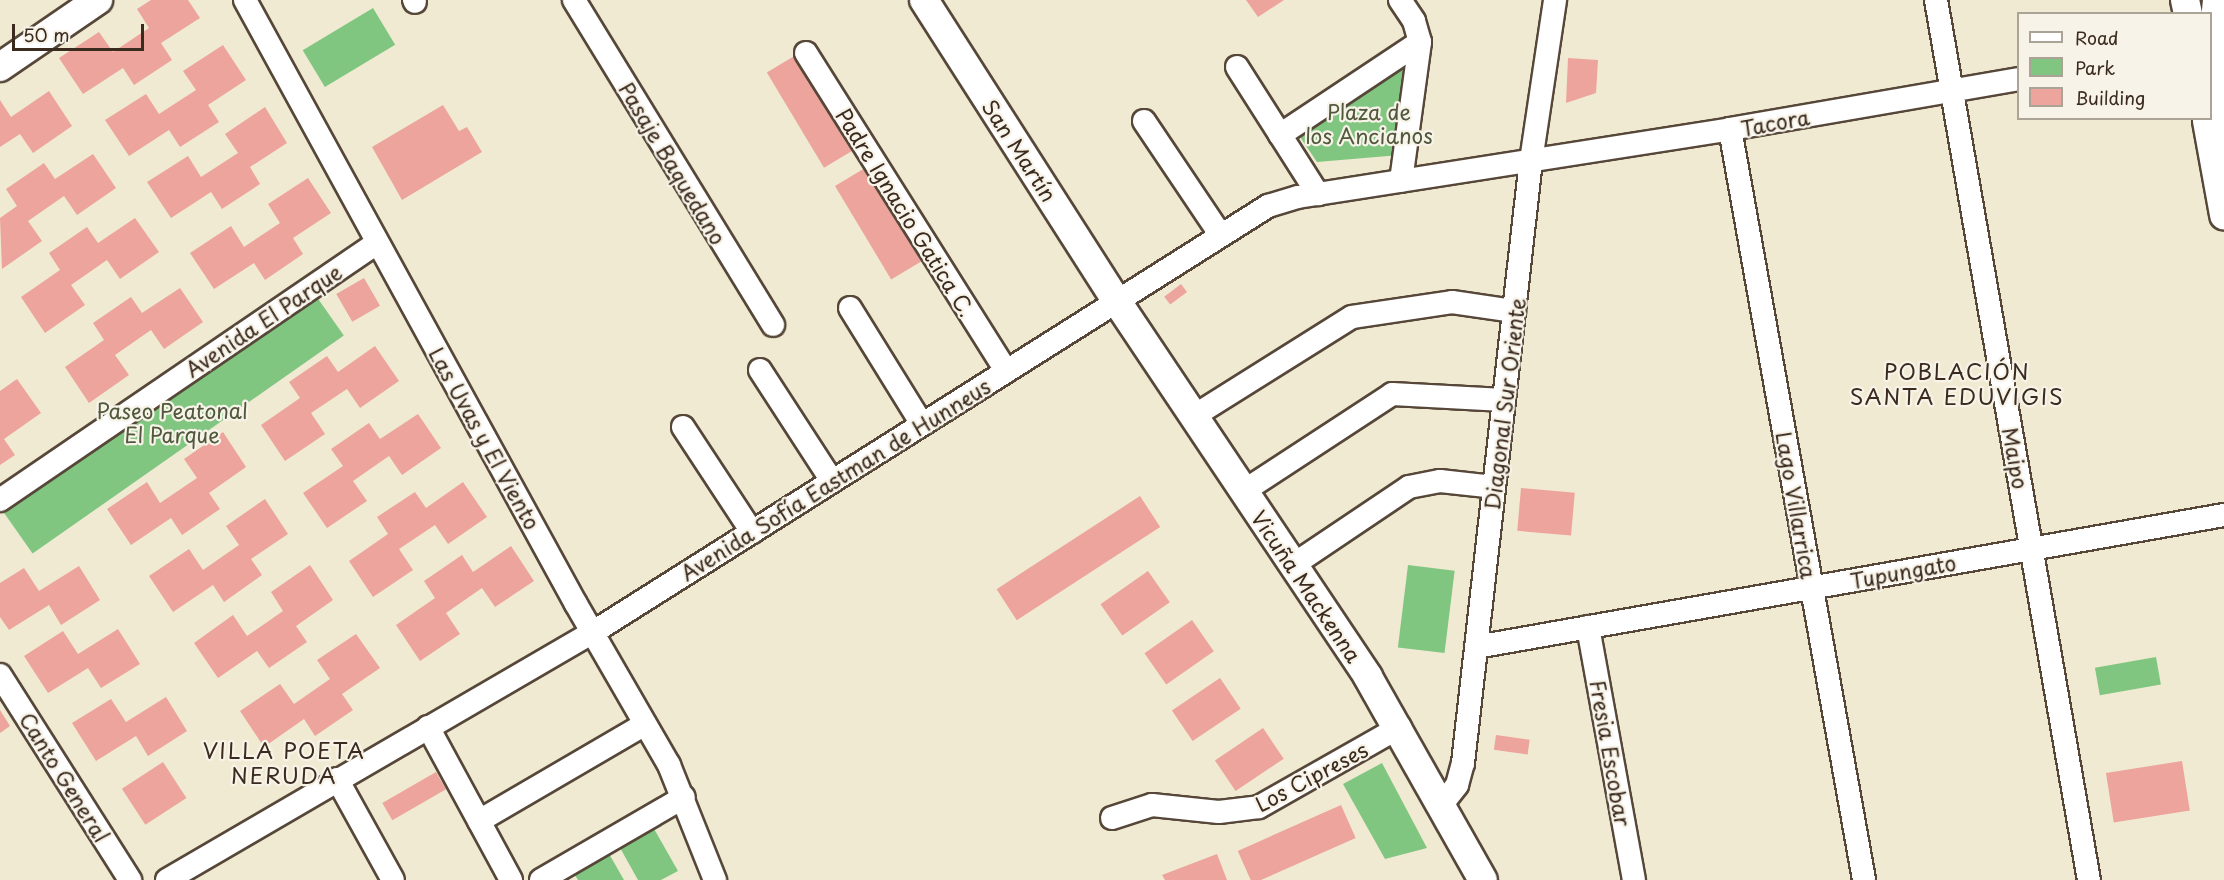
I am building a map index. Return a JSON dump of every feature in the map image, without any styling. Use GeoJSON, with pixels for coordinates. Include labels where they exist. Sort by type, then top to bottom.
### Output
{"type":"FeatureCollection","features":[{"type":"Feature","properties":{"kind":"main road"},"geometry":{"type":"LineString","coordinates":[[0,67],[98,0]]}},
{"type":"Feature","properties":{"kind":"main road","name":"San Martín"},"geometry":{"type":"LineString","coordinates":[[924,0],[1116,300]]}},
{"type":"Feature","properties":{"kind":"main road"},"geometry":{"type":"LineString","coordinates":[[2217,0],[2212,54],[2224,142]]}},
{"type":"Feature","properties":{"kind":"main road"},"geometry":{"type":"LineString","coordinates":[[2206,120],[2224,215]]}},
{"type":"Feature","properties":{"kind":"main road","name":"Vicuña Mackenna"},"geometry":{"type":"LineString","coordinates":[[1116,300],[1400,727],[1483,880]]}},
{"type":"Feature","properties":{"kind":"street","name":"Las Uvas y El Viento"},"geometry":{"type":"LineString","coordinates":[[245,0],[684,797],[712,879]]}},
{"type":"Feature","properties":{"kind":"street","name":"Pasaje Baquedano"},"geometry":{"type":"LineString","coordinates":[[574,0],[773,325]]}},
{"type":"Feature","properties":{"kind":"street"},"geometry":{"type":"LineString","coordinates":[[1400,0],[1414,21],[1420,42],[1401,181]]}},
{"type":"Feature","properties":{"kind":"street","name":"Diagonal Sur Oriente"},"geometry":{"type":"LineString","coordinates":[[1443,803],[1461,775],[1531,161],[1555,0]]}},
{"type":"Feature","properties":{"kind":"street","name":"Maipo"},"geometry":{"type":"LineString","coordinates":[[1936,0],[2089,880]]}},
{"type":"Feature","properties":{"kind":"street"},"geometry":{"type":"LineString","coordinates":[[1280,135],[1420,42]]}},
{"type":"Feature","properties":{"kind":"street","name":"Padre Ignacio Gatica C."},"geometry":{"type":"LineString","coordinates":[[806,53],[1006,370]]}},
{"type":"Feature","properties":{"kind":"street"},"geometry":{"type":"LineString","coordinates":[[1237,67],[1318,194]]}},
{"type":"Feature","properties":{"kind":"street","name":"Tacora"},"geometry":{"type":"LineString","coordinates":[[1531,161],[2017,79]]}},
{"type":"Feature","properties":{"kind":"street"},"geometry":{"type":"LineString","coordinates":[[1144,122],[1220,234]]}},
{"type":"Feature","properties":{"kind":"street","name":"Lago Villarrica"},"geometry":{"type":"LineString","coordinates":[[1730,129],[1864,880]]}},
{"type":"Feature","properties":{"kind":"street","name":"Avenida Sofía Eastman de Hunneus"},"geometry":{"type":"LineString","coordinates":[[167,880],[337,779],[592,633],[1220,234],[1268,206],[1318,194],[1531,161]]}},
{"type":"Feature","properties":{"kind":"street","name":"Avenida El Parque"},"geometry":{"type":"LineString","coordinates":[[0,500],[377,243]]}},
{"type":"Feature","properties":{"kind":"street"},"geometry":{"type":"LineString","coordinates":[[1194,416],[1352,317],[1452,302],[1514,311]]}},
{"type":"Feature","properties":{"kind":"street"},"geometry":{"type":"LineString","coordinates":[[850,308],[922,424]]}},
{"type":"Feature","properties":{"kind":"street"},"geometry":{"type":"LineString","coordinates":[[760,370],[832,481]]}},
{"type":"Feature","properties":{"kind":"street"},"geometry":{"type":"LineString","coordinates":[[1244,491],[1392,394],[1504,400]]}},
{"type":"Feature","properties":{"kind":"street"},"geometry":{"type":"LineString","coordinates":[[683,427],[752,532]]}},
{"type":"Feature","properties":{"kind":"street"},"geometry":{"type":"LineString","coordinates":[[1293,565],[1409,487],[1440,481],[1494,487]]}},
{"type":"Feature","properties":{"kind":"street","name":"Tupungato"},"geometry":{"type":"LineString","coordinates":[[1476,647],[2224,515]]}},
{"type":"Feature","properties":{"kind":"street","name":"Fresia Escobar"},"geometry":{"type":"LineString","coordinates":[[1588,627],[1634,880]]}},
{"type":"Feature","properties":{"kind":"street","name":"Canto General"},"geometry":{"type":"LineString","coordinates":[[0,675],[130,880]]}},
{"type":"Feature","properties":{"kind":"street"},"geometry":{"type":"LineString","coordinates":[[479,821],[645,724]]}},
{"type":"Feature","properties":{"kind":"street"},"geometry":{"type":"LineString","coordinates":[[428,727],[511,880]]}},
{"type":"Feature","properties":{"kind":"street","name":"Los Cipreses"},"geometry":{"type":"LineString","coordinates":[[1112,818],[1152,805],[1219,812],[1259,807],[1400,727]]}},
{"type":"Feature","properties":{"kind":"street"},"geometry":{"type":"LineString","coordinates":[[337,779],[393,880]]}},
{"type":"Feature","properties":{"kind":"street"},"geometry":{"type":"LineString","coordinates":[[541,880],[569,873],[684,797]]}},
{"type":"Feature","properties":{"kind":"green space"},"geometry":{"type":"Polygon","coordinates":[[[373,8],[395,45],[325,87],[303,50],[373,8]]]}},
{"type":"Feature","properties":{"kind":"green space","name":"Plaza de los Ancianos"},"geometry":{"type":"Polygon","coordinates":[[[1412,53],[1400,155],[1317,162],[1296,131],[1412,53]]]}},
{"type":"Feature","properties":{"kind":"green space","name":"Paseo Peatonal El Parque"},"geometry":{"type":"Polygon","coordinates":[[[314,293],[344,336],[33,554],[3,511],[314,293]]]}},
{"type":"Feature","properties":{"kind":"green space"},"geometry":{"type":"Polygon","coordinates":[[[1408,565],[1455,571],[1445,653],[1398,647],[1408,565]]]}},
{"type":"Feature","properties":{"kind":"green space"},"geometry":{"type":"Polygon","coordinates":[[[2156,657],[2161,685],[2100,695],[2095,668],[2156,657]]]}},
{"type":"Feature","properties":{"kind":"green space"},"geometry":{"type":"Polygon","coordinates":[[[1382,763],[1427,848],[1385,859],[1343,784],[1382,763]]]}},
{"type":"Feature","properties":{"kind":"green space"},"geometry":{"type":"Polygon","coordinates":[[[653,827],[678,871],[661,880],[638,880],[619,846],[653,827]]]}},
{"type":"Feature","properties":{"kind":"green space"},"geometry":{"type":"Polygon","coordinates":[[[608,852],[624,880],[578,880],[573,872],[608,852]]]}},
{"type":"Feature","properties":{"kind":"building"},"geometry":{"type":"Polygon","coordinates":[[[151,0],[188,0],[200,18],[161,43],[172,60],[134,85],[123,68],[83,94],[59,58],[99,32],[113,52],[149,28],[137,9],[151,0]]]}},
{"type":"Feature","properties":{"kind":"building"},"geometry":{"type":"Polygon","coordinates":[[[1246,0],[1284,0],[1258,17],[1246,0]]]}},
{"type":"Feature","properties":{"kind":"building"},"geometry":{"type":"Polygon","coordinates":[[[223,45],[246,80],[208,105],[219,122],[180,147],[169,130],[129,156],[105,120],[146,94],[159,114],[196,90],[183,71],[223,45]]]}},
{"type":"Feature","properties":{"kind":"building"},"geometry":{"type":"Polygon","coordinates":[[[796,55],[853,150],[824,168],[767,73],[796,55]]]}},
{"type":"Feature","properties":{"kind":"building"},"geometry":{"type":"Polygon","coordinates":[[[1568,58],[1598,60],[1596,93],[1566,103],[1568,58]]]}},
{"type":"Feature","properties":{"kind":"building"},"geometry":{"type":"Polygon","coordinates":[[[49,91],[72,126],[33,153],[20,134],[0,147],[0,100],[11,117],[49,91]]]}},
{"type":"Feature","properties":{"kind":"building"},"geometry":{"type":"Polygon","coordinates":[[[443,105],[459,131],[467,127],[482,152],[402,200],[372,147],[443,105]]]}},
{"type":"Feature","properties":{"kind":"building"},"geometry":{"type":"Polygon","coordinates":[[[265,107],[287,143],[250,167],[260,184],[222,209],[211,192],[171,218],[147,182],[188,156],[201,177],[238,153],[225,134],[265,107]]]}},
{"type":"Feature","properties":{"kind":"building"},"geometry":{"type":"Polygon","coordinates":[[[93,154],[116,188],[77,215],[64,196],[28,221],[42,241],[2,269],[0,218],[17,206],[6,189],[44,163],[55,179],[93,154]]]}},
{"type":"Feature","properties":{"kind":"building"},"geometry":{"type":"Polygon","coordinates":[[[865,168],[921,261],[891,279],[835,186],[865,168]]]}},
{"type":"Feature","properties":{"kind":"building"},"geometry":{"type":"Polygon","coordinates":[[[308,178],[331,213],[293,238],[303,254],[265,280],[254,263],[214,289],[190,253],[231,226],[244,247],[280,223],[268,204],[308,178]]]}},
{"type":"Feature","properties":{"kind":"building"},"geometry":{"type":"Polygon","coordinates":[[[135,218],[159,252],[120,279],[107,260],[71,285],[85,305],[45,333],[21,297],[60,270],[49,253],[87,227],[98,243],[135,218]]]}},
{"type":"Feature","properties":{"kind":"building"},"geometry":{"type":"Polygon","coordinates":[[[364,278],[380,306],[352,322],[336,294],[364,278]]]}},
{"type":"Feature","properties":{"kind":"building"},"geometry":{"type":"Polygon","coordinates":[[[1181,284],[1187,292],[1170,305],[1164,297],[1181,284]]]}},
{"type":"Feature","properties":{"kind":"building"},"geometry":{"type":"Polygon","coordinates":[[[180,288],[203,322],[164,349],[151,330],[115,355],[129,375],[89,403],[65,367],[104,340],[93,323],[131,297],[142,313],[180,288]]]}},
{"type":"Feature","properties":{"kind":"building"},"geometry":{"type":"Polygon","coordinates":[[[375,346],[399,381],[360,408],[347,389],[311,413],[325,434],[285,461],[261,425],[300,398],[289,382],[327,356],[338,372],[375,346]]]}},
{"type":"Feature","properties":{"kind":"building"},"geometry":{"type":"Polygon","coordinates":[[[17,379],[41,413],[4,439],[15,455],[0,465],[0,391],[17,379]]]}},
{"type":"Feature","properties":{"kind":"building"},"geometry":{"type":"Polygon","coordinates":[[[418,414],[441,448],[402,475],[389,456],[353,481],[367,501],[327,528],[303,493],[343,466],[331,449],[369,423],[380,439],[418,414]]]}},
{"type":"Feature","properties":{"kind":"building"},"geometry":{"type":"Polygon","coordinates":[[[223,432],[246,467],[209,493],[220,509],[182,535],[171,518],[131,545],[107,509],[147,482],[160,503],[197,478],[184,459],[223,432]]]}},
{"type":"Feature","properties":{"kind":"building"},"geometry":{"type":"Polygon","coordinates":[[[463,482],[487,517],[448,544],[435,525],[399,549],[413,570],[373,597],[349,561],[388,534],[377,517],[415,492],[426,508],[463,482]]]}},
{"type":"Feature","properties":{"kind":"building"},"geometry":{"type":"Polygon","coordinates":[[[1521,488],[1575,493],[1571,536],[1517,531],[1521,488]]]}},
{"type":"Feature","properties":{"kind":"building"},"geometry":{"type":"Polygon","coordinates":[[[1140,496],[1160,527],[1017,620],[997,589],[1140,496]]]}},
{"type":"Feature","properties":{"kind":"building"},"geometry":{"type":"Polygon","coordinates":[[[265,499],[288,534],[251,559],[262,575],[224,602],[213,585],[173,612],[149,576],[189,549],[203,570],[239,545],[226,526],[265,499]]]}},
{"type":"Feature","properties":{"kind":"building"},"geometry":{"type":"Polygon","coordinates":[[[511,546],[534,581],[495,607],[482,588],[446,613],[460,634],[420,661],[396,625],[435,598],[424,581],[462,555],[473,572],[511,546]]]}},
{"type":"Feature","properties":{"kind":"building"},"geometry":{"type":"Polygon","coordinates":[[[310,565],[333,600],[296,626],[307,642],[269,668],[257,651],[218,678],[194,643],[233,615],[247,636],[283,611],[271,592],[310,565]]]}},
{"type":"Feature","properties":{"kind":"building"},"geometry":{"type":"Polygon","coordinates":[[[79,566],[100,600],[61,625],[49,605],[9,630],[0,617],[0,583],[24,568],[39,591],[79,566]]]}},
{"type":"Feature","properties":{"kind":"building"},"geometry":{"type":"Polygon","coordinates":[[[1148,571],[1170,602],[1122,635],[1100,604],[1148,571]]]}},
{"type":"Feature","properties":{"kind":"building"},"geometry":{"type":"Polygon","coordinates":[[[1192,620],[1214,651],[1166,684],[1144,653],[1192,620]]]}},
{"type":"Feature","properties":{"kind":"building"},"geometry":{"type":"Polygon","coordinates":[[[118,629],[140,664],[101,688],[88,668],[48,693],[24,656],[63,631],[78,654],[118,629]]]}},
{"type":"Feature","properties":{"kind":"building"},"geometry":{"type":"Polygon","coordinates":[[[356,634],[380,668],[342,694],[353,710],[315,736],[304,719],[264,747],[240,711],[280,684],[294,704],[330,679],[317,660],[356,634]]]}},
{"type":"Feature","properties":{"kind":"building"},"geometry":{"type":"Polygon","coordinates":[[[1220,678],[1241,709],[1193,741],[1172,710],[1220,678]]]}},
{"type":"Feature","properties":{"kind":"building"},"geometry":{"type":"Polygon","coordinates":[[[166,697],[187,731],[148,756],[136,736],[96,761],[72,723],[111,699],[126,722],[166,697]]]}},
{"type":"Feature","properties":{"kind":"building"},"geometry":{"type":"Polygon","coordinates":[[[0,710],[10,726],[0,733],[0,710]]]}},
{"type":"Feature","properties":{"kind":"building"},"geometry":{"type":"Polygon","coordinates":[[[1263,728],[1284,759],[1236,791],[1215,760],[1263,728]]]}},
{"type":"Feature","properties":{"kind":"building"},"geometry":{"type":"Polygon","coordinates":[[[1496,735],[1530,740],[1528,755],[1494,750],[1496,735]]]}},
{"type":"Feature","properties":{"kind":"building"},"geometry":{"type":"Polygon","coordinates":[[[2182,761],[2190,810],[2114,822],[2106,773],[2182,761]]]}},
{"type":"Feature","properties":{"kind":"building"},"geometry":{"type":"Polygon","coordinates":[[[163,762],[186,798],[145,825],[122,789],[163,762]]]}},
{"type":"Feature","properties":{"kind":"building"},"geometry":{"type":"Polygon","coordinates":[[[436,772],[446,789],[392,820],[382,803],[436,772]]]}},
{"type":"Feature","properties":{"kind":"building"},"geometry":{"type":"Polygon","coordinates":[[[1341,805],[1356,838],[1261,880],[1251,880],[1238,851],[1341,805]]]}},
{"type":"Feature","properties":{"kind":"building"},"geometry":{"type":"Polygon","coordinates":[[[1217,854],[1227,880],[1165,880],[1162,875],[1217,854]]]}},
{"type":"Feature","properties":{"kind":"district","name":"POBLACIÓN SANTA EDUVIGIS"},"geometry":{"type":"Point","coordinates":[1957,382]}},
{"type":"Feature","properties":{"kind":"district","name":"VILLA POETA NERUDA"},"geometry":{"type":"Point","coordinates":[284,762]}}]}
